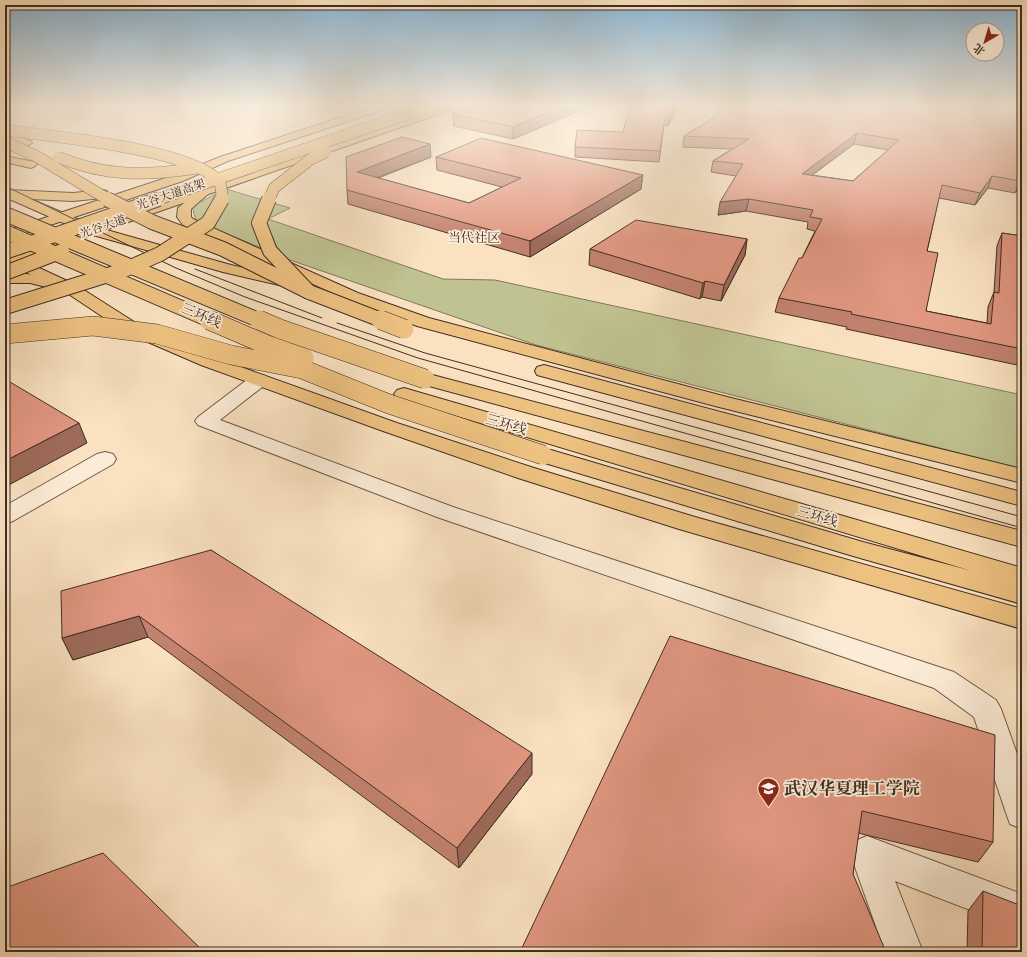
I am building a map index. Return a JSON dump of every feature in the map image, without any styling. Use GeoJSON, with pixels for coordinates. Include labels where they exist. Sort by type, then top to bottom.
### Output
{"type":"FeatureCollection","features":[{"type":"Feature","properties":{"kind":"main road"},"geometry":{"type":"LineString","coordinates":[[26,152],[152,222],[222,249],[309,292],[404,329],[518,364],[1022,499]]}},
{"type":"Feature","properties":{"kind":"main road"},"geometry":{"type":"LineString","coordinates":[[46,152],[73,164],[97,172],[144,174],[172,172],[261,154]]}},
{"type":"Feature","properties":{"kind":"main road"},"geometry":{"type":"LineString","coordinates":[[5,308],[124,270],[160,254],[188,238],[208,223],[222,201],[219,181],[209,173],[183,161],[145,152]]}},
{"type":"Feature","properties":{"kind":"main road","name":"光谷大道"},"geometry":{"type":"LineString","coordinates":[[5,236],[179,178],[224,159],[246,152]]}},
{"type":"Feature","properties":{"kind":"main road","name":"光谷大道高架"},"geometry":{"type":"LineString","coordinates":[[6,257],[268,152]]}},
{"type":"Feature","properties":{"kind":"main road","name":"光谷大道高架"},"geometry":{"type":"LineString","coordinates":[[6,257],[302,152]]}},
{"type":"Feature","properties":{"kind":"main road"},"geometry":{"type":"LineString","coordinates":[[6,257],[311,152]]}},
{"type":"Feature","properties":{"kind":"main road","name":"光谷大道"},"geometry":{"type":"LineString","coordinates":[[6,257],[202,193],[321,152]]}},
{"type":"Feature","properties":{"kind":"main road"},"geometry":{"type":"LineString","coordinates":[[309,292],[270,252],[259,223],[274,188],[311,159],[326,152]]}},
{"type":"Feature","properties":{"kind":"main road"},"geometry":{"type":"LineString","coordinates":[[5,159],[31,164],[85,185]]}},
{"type":"Feature","properties":{"kind":"main road"},"geometry":{"type":"LineString","coordinates":[[6,193],[73,197],[108,194],[179,178]]}},
{"type":"Feature","properties":{"kind":"main road"},"geometry":{"type":"LineString","coordinates":[[6,193],[91,230],[228,269],[352,296]]}},
{"type":"Feature","properties":{"kind":"main road"},"geometry":{"type":"LineString","coordinates":[[202,193],[185,208],[184,217],[188,222],[352,296],[423,322],[722,402],[1022,476]]}},
{"type":"Feature","properties":{"kind":"main road","name":"三环线"},"geometry":{"type":"LineString","coordinates":[[5,214],[280,329],[425,379],[1022,539]]}},
{"type":"Feature","properties":{"kind":"main road","name":"三环线"},"geometry":{"type":"LineString","coordinates":[[5,232],[266,345],[404,394],[1022,577]]}},
{"type":"Feature","properties":{"kind":"main road"},"geometry":{"type":"LineString","coordinates":[[6,257],[70,288],[134,329],[207,361],[390,427],[534,475],[687,523],[1018,613]]}},
{"type":"Feature","properties":{"kind":"main road"},"geometry":{"type":"LineString","coordinates":[[6,257],[302,369],[389,404],[542,455],[669,493],[1018,613]]}},
{"type":"Feature","properties":{"kind":"main road"},"geometry":{"type":"LineString","coordinates":[[5,334],[93,326],[157,334],[231,355],[302,369]]}},
{"type":"Feature","properties":{"kind":"main road"},"geometry":{"type":"LineString","coordinates":[[576,363],[697,413]]}},
{"type":"Feature","properties":{"kind":"street"},"geometry":{"type":"LineString","coordinates":[[259,380],[205,421],[445,512],[944,680],[986,708],[1022,813]]}},
{"type":"Feature","properties":{"kind":"street"},"geometry":{"type":"LineString","coordinates":[[5,516],[105,459]]}},
{"type":"Feature","properties":{"kind":"street"},"geometry":{"type":"LineString","coordinates":[[904,952],[867,853],[1022,912]]}},
{"type":"Feature","properties":{"kind":"green space"},"geometry":{"type":"Polygon","coordinates":[[[226,189],[290,208],[268,219],[443,279],[495,280],[1022,395],[1022,469],[536,345],[290,260],[196,221],[192,206],[226,189]]]}},
{"type":"Feature","properties":{"kind":"building"},"geometry":{"type":"Polygon","coordinates":[[[361,152],[410,152],[357,172],[469,203],[521,178],[436,157],[449,152],[541,152],[643,175],[530,241],[347,190],[346,157],[361,152]]]}},
{"type":"Feature","properties":{"kind":"building"},"geometry":{"type":"Polygon","coordinates":[[[728,152],[832,152],[802,174],[853,181],[886,152],[1022,152],[1022,178],[1020,181],[992,176],[980,193],[942,185],[927,251],[938,253],[926,311],[991,324],[994,292],[999,293],[1002,233],[1022,236],[1022,349],[851,314],[852,312],[779,298],[799,258],[802,258],[822,219],[810,217],[813,210],[749,199],[720,202],[743,164],[713,161],[728,152]]]}},
{"type":"Feature","properties":{"kind":"building"},"geometry":{"type":"Polygon","coordinates":[[[636,220],[747,239],[724,285],[705,281],[703,283],[590,249],[636,220]]]}},
{"type":"Feature","properties":{"kind":"building"},"geometry":{"type":"Polygon","coordinates":[[[5,379],[79,423],[5,461],[5,379]]]}},
{"type":"Feature","properties":{"kind":"building"},"geometry":{"type":"Polygon","coordinates":[[[211,550],[532,753],[457,848],[139,616],[62,638],[61,591],[211,550]]]}},
{"type":"Feature","properties":{"kind":"building","name":"武汉华夏理工学院"},"geometry":{"type":"Polygon","coordinates":[[[670,636],[995,735],[993,842],[862,811],[853,874],[886,952],[520,952],[670,636]]]}},
{"type":"Feature","properties":{"kind":"building"},"geometry":{"type":"Polygon","coordinates":[[[103,853],[204,952],[5,952],[5,888],[103,853]]]}},
{"type":"Feature","properties":{"kind":"building"},"geometry":{"type":"Polygon","coordinates":[[[983,891],[1022,906],[1022,952],[982,952],[983,891]]]}},
{"type":"Feature","properties":{"kind":"tram line"},"geometry":{"type":"LineString","coordinates":[[5,186],[176,268],[245,297],[418,358],[1022,528]]}},
{"type":"Feature","properties":{"kind":"tram line"},"geometry":{"type":"LineString","coordinates":[[195,269],[322,318]]}},
{"type":"Feature","properties":{"kind":"tram line"},"geometry":{"type":"LineString","coordinates":[[337,323],[425,353],[1022,517]]}},
{"type":"Feature","properties":{"kind":"place","name":"武汉华夏理工学院"},"geometry":{"type":"Point","coordinates":[769,808]}},
{"type":"Feature","properties":{"kind":"district","name":"当代社区"},"geometry":{"type":"Point","coordinates":[474,238]}}]}
